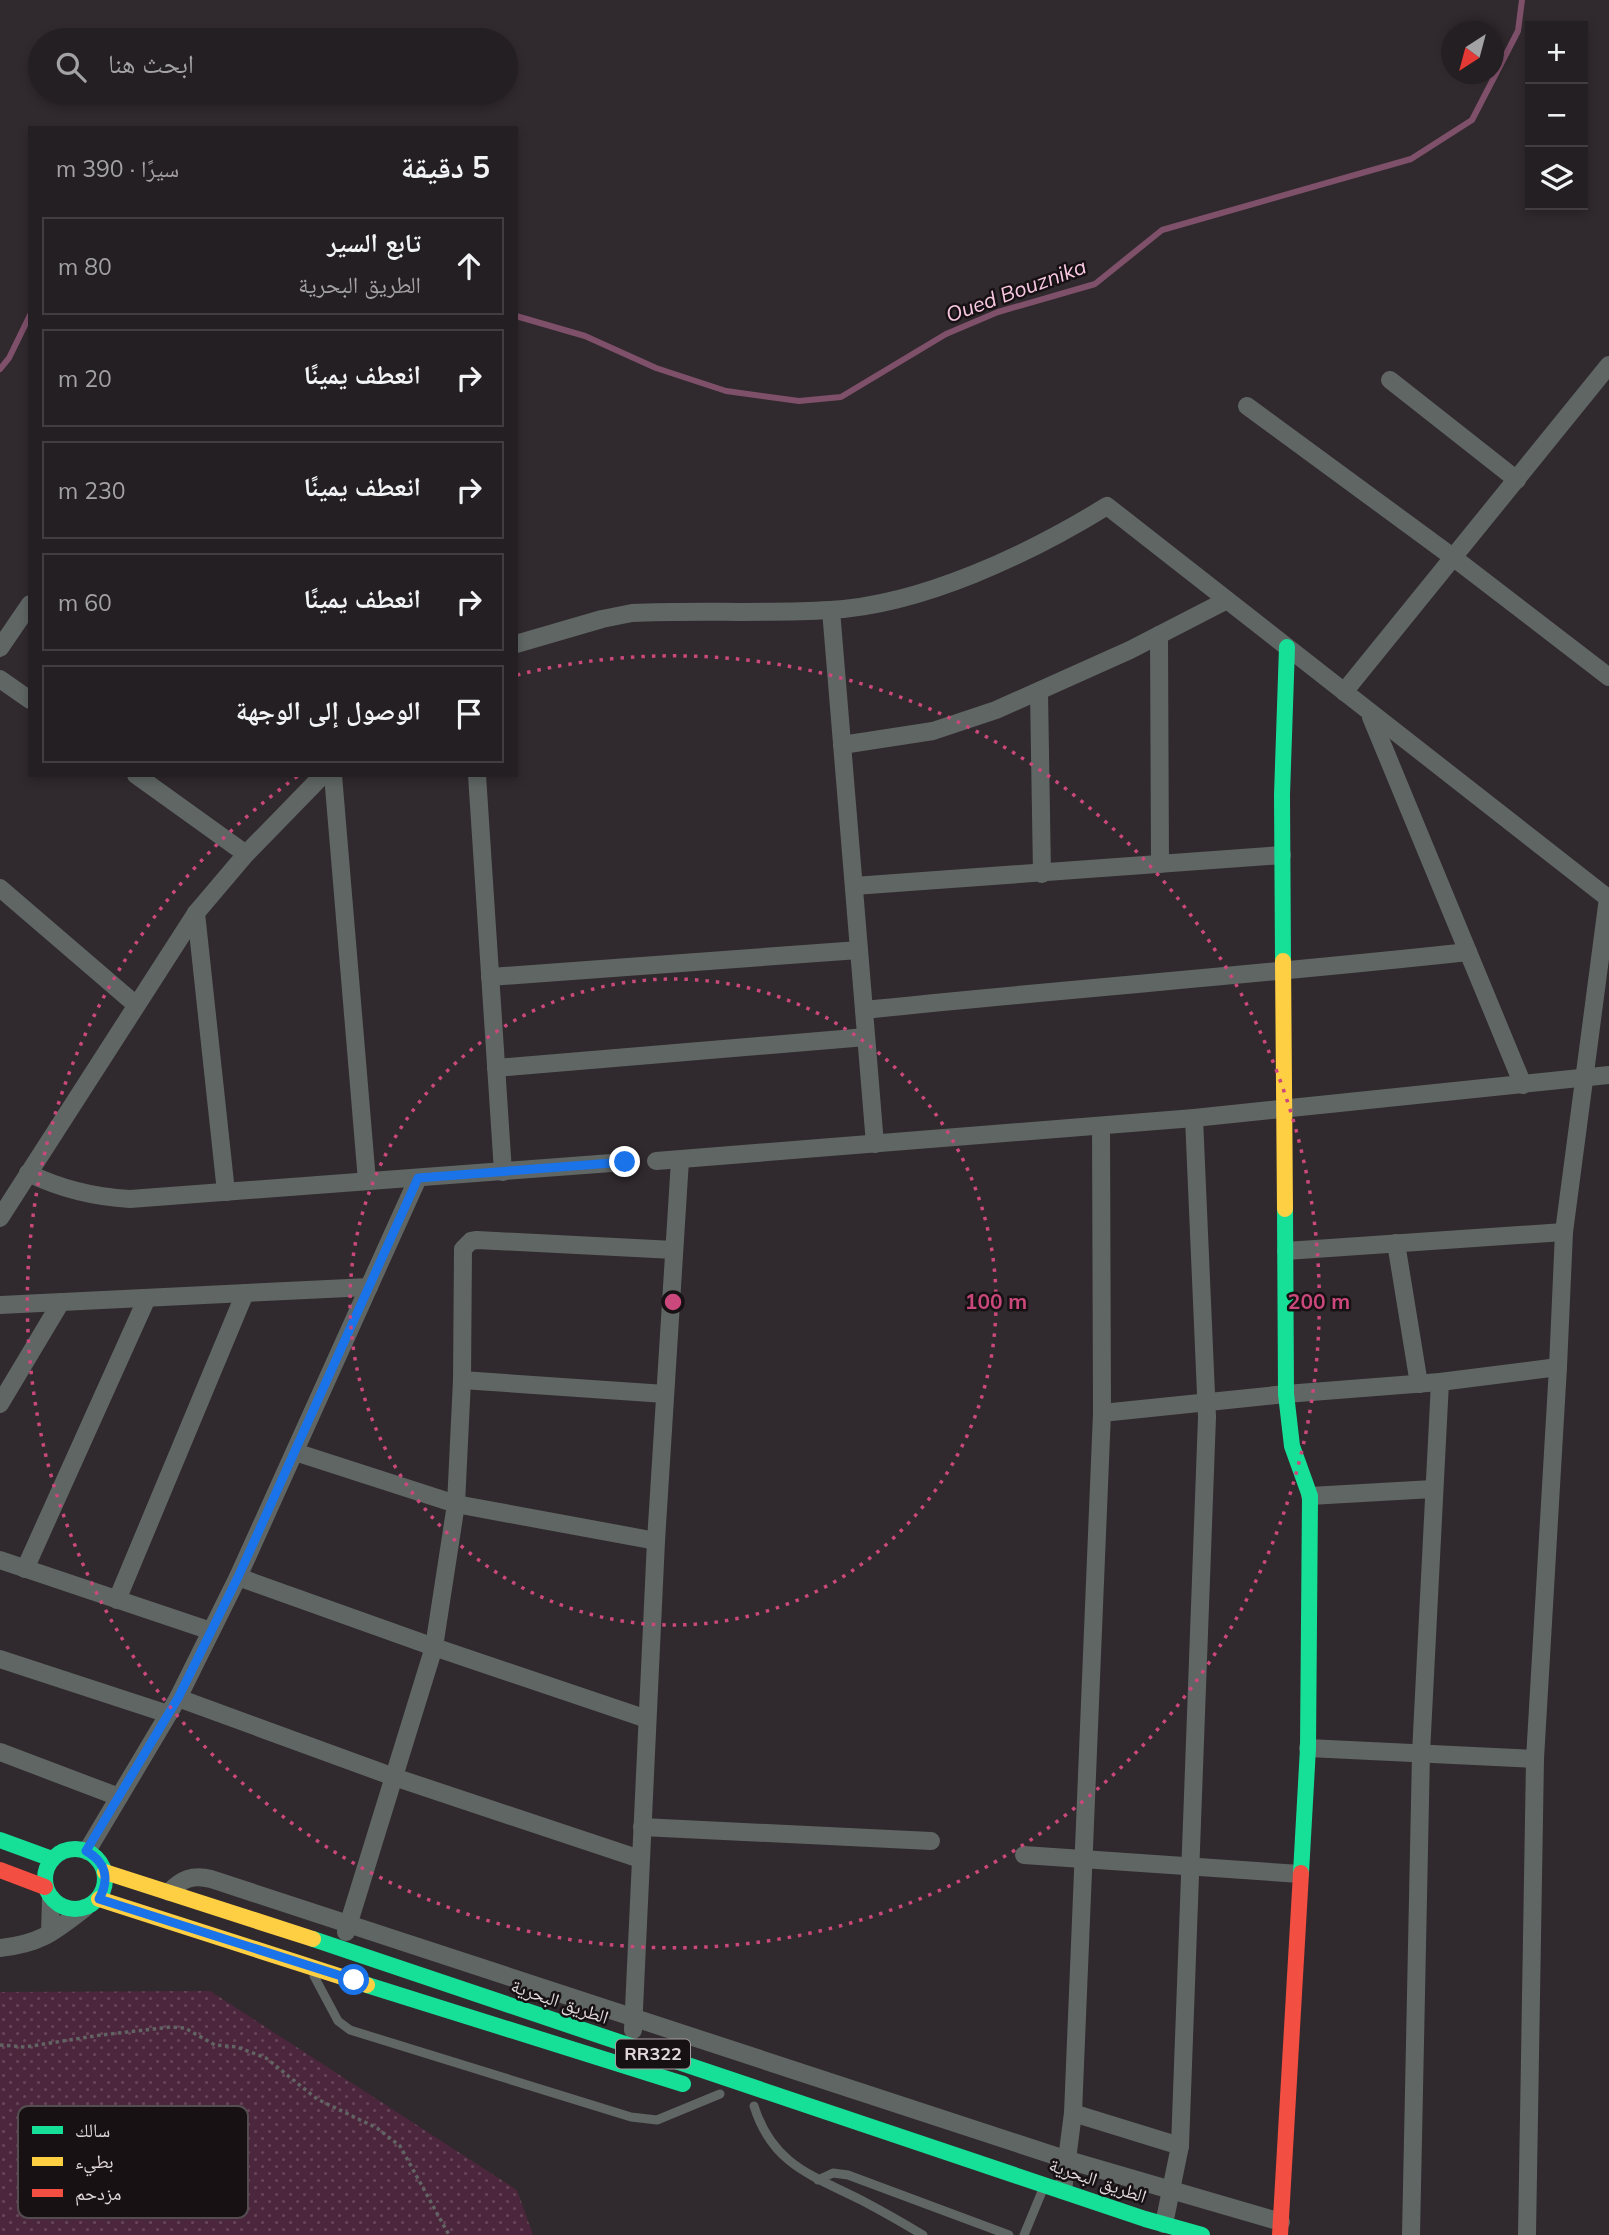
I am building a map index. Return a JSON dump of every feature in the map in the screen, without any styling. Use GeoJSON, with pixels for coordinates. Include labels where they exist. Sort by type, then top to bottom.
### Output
{"type":"FeatureCollection","features":[{"type":"Feature","properties":{"kind":"main road"},"geometry":{"type":"LineString","coordinates":[[1281,2229],[1308,1748],[1310,1496],[1292,1446],[1286,1394],[1282,795],[1287,647]]}},
{"type":"Feature","properties":{"kind":"main road"},"geometry":{"type":"LineString","coordinates":[[0,1840],[52,1859]]}},
{"type":"Feature","properties":{"kind":"main road"},"geometry":{"type":"LineString","coordinates":[[48,1892],[47,1867],[52,1859],[68,1849],[86,1851],[95,1856],[105,1872],[106,1881],[92,1903]]}},
{"type":"Feature","properties":{"kind":"main road","name":"RR322"},"geometry":{"type":"LineString","coordinates":[[0,1870],[48,1892],[68,1909],[92,1903],[308,1965],[540,2041],[743,2102]]}},
{"type":"Feature","properties":{"kind":"main road","name":"الطريق البحرية"},"geometry":{"type":"LineString","coordinates":[[105,1872],[342,1948],[629,2046],[1041,2192],[1115,2226]]}},
{"type":"Feature","properties":{"kind":"main road","name":"الطريق البحرية"},"geometry":{"type":"LineString","coordinates":[[899,2153],[1041,2192],[1063,2190],[1202,2235]]}},
{"type":"Feature","properties":{"kind":"street"},"geometry":{"type":"LineString","coordinates":[[1344,692],[1609,365]]}},
{"type":"Feature","properties":{"kind":"street"},"geometry":{"type":"LineString","coordinates":[[1390,380],[1517,480]]}},
{"type":"Feature","properties":{"kind":"street"},"geometry":{"type":"LineString","coordinates":[[1247,406],[1454,558],[1609,677]]}},
{"type":"Feature","properties":{"kind":"street"},"geometry":{"type":"LineString","coordinates":[[518,643],[602,619],[632,614],[831,610],[887,602],[941,586],[1070,529],[1107,506],[1608,898],[1563,1232],[1558,1367],[1535,1759],[1527,2235]]}},
{"type":"Feature","properties":{"kind":"street"},"geometry":{"type":"LineString","coordinates":[[842,745],[933,731],[996,710],[1159,635],[1227,600]]}},
{"type":"Feature","properties":{"kind":"street"},"geometry":{"type":"LineString","coordinates":[[0,648],[28,607]]}},
{"type":"Feature","properties":{"kind":"street"},"geometry":{"type":"LineString","coordinates":[[831,610],[874,1144]]}},
{"type":"Feature","properties":{"kind":"street"},"geometry":{"type":"LineString","coordinates":[[1159,635],[1160,864]]}},
{"type":"Feature","properties":{"kind":"street"},"geometry":{"type":"LineString","coordinates":[[0,679],[28,699]]}},
{"type":"Feature","properties":{"kind":"street"},"geometry":{"type":"LineString","coordinates":[[1039,692],[1042,874]]}},
{"type":"Feature","properties":{"kind":"street"},"geometry":{"type":"LineString","coordinates":[[1370,713],[1523,1085]]}},
{"type":"Feature","properties":{"kind":"street"},"geometry":{"type":"LineString","coordinates":[[139,777],[246,854]]}},
{"type":"Feature","properties":{"kind":"street"},"geometry":{"type":"LineString","coordinates":[[0,1218],[135,1004],[196,913],[246,854],[321,777]]}},
{"type":"Feature","properties":{"kind":"street"},"geometry":{"type":"LineString","coordinates":[[333,777],[367,1181]]}},
{"type":"Feature","properties":{"kind":"street"},"geometry":{"type":"LineString","coordinates":[[477,777],[503,1172]]}},
{"type":"Feature","properties":{"kind":"street"},"geometry":{"type":"LineString","coordinates":[[854,886],[1282,855]]}},
{"type":"Feature","properties":{"kind":"street"},"geometry":{"type":"LineString","coordinates":[[0,888],[135,1004]]}},
{"type":"Feature","properties":{"kind":"street"},"geometry":{"type":"LineString","coordinates":[[196,913],[226,1192]]}},
{"type":"Feature","properties":{"kind":"street"},"geometry":{"type":"LineString","coordinates":[[490,977],[859,950]]}},
{"type":"Feature","properties":{"kind":"street"},"geometry":{"type":"LineString","coordinates":[[864,1010],[1093,987],[1283,972],[1468,952]]}},
{"type":"Feature","properties":{"kind":"street"},"geometry":{"type":"LineString","coordinates":[[496,1068],[866,1037]]}},
{"type":"Feature","properties":{"kind":"street"},"geometry":{"type":"LineString","coordinates":[[656,1161],[1283,1110],[1609,1075]]}},
{"type":"Feature","properties":{"kind":"street"},"geometry":{"type":"LineString","coordinates":[[1164,2224],[1180,2146],[1206,1402],[1194,1118]]}},
{"type":"Feature","properties":{"kind":"street"},"geometry":{"type":"LineString","coordinates":[[1063,2190],[1073,2113],[1086,1858],[1102,1413],[1101,1126]]}},
{"type":"Feature","properties":{"kind":"street"},"geometry":{"type":"LineString","coordinates":[[629,2046],[635,2018],[656,1541],[680,1160]]}},
{"type":"Feature","properties":{"kind":"street"},"geometry":{"type":"LineString","coordinates":[[28,1173],[70,1190],[113,1198],[146,1198],[625,1162]]}},
{"type":"Feature","properties":{"kind":"street"},"geometry":{"type":"LineString","coordinates":[[86,1851],[173,1706],[238,1577],[418,1178]]}},
{"type":"Feature","properties":{"kind":"street"},"geometry":{"type":"LineString","coordinates":[[1286,1251],[1563,1232]]}},
{"type":"Feature","properties":{"kind":"street"},"geometry":{"type":"LineString","coordinates":[[342,1948],[434,1647],[456,1504],[463,1249],[471,1241],[674,1250]]}},
{"type":"Feature","properties":{"kind":"street"},"geometry":{"type":"LineString","coordinates":[[1396,1244],[1419,1384]]}},
{"type":"Feature","properties":{"kind":"street"},"geometry":{"type":"LineString","coordinates":[[0,1305],[369,1287]]}},
{"type":"Feature","properties":{"kind":"street"},"geometry":{"type":"LineString","coordinates":[[117,1600],[245,1293]]}},
{"type":"Feature","properties":{"kind":"street"},"geometry":{"type":"LineString","coordinates":[[25,1569],[147,1298]]}},
{"type":"Feature","properties":{"kind":"street"},"geometry":{"type":"LineString","coordinates":[[0,1404],[61,1302]]}},
{"type":"Feature","properties":{"kind":"street"},"geometry":{"type":"LineString","coordinates":[[1102,1413],[1286,1394],[1440,1382],[1558,1367]]}},
{"type":"Feature","properties":{"kind":"street"},"geometry":{"type":"LineString","coordinates":[[461,1380],[665,1394]]}},
{"type":"Feature","properties":{"kind":"street"},"geometry":{"type":"LineString","coordinates":[[1411,2235],[1421,1753],[1440,1382]]}},
{"type":"Feature","properties":{"kind":"street"},"geometry":{"type":"LineString","coordinates":[[295,1452],[456,1504],[656,1541]]}},
{"type":"Feature","properties":{"kind":"street"},"geometry":{"type":"LineString","coordinates":[[1310,1496],[1433,1489]]}},
{"type":"Feature","properties":{"kind":"street"},"geometry":{"type":"LineString","coordinates":[[0,1560],[211,1631]]}},
{"type":"Feature","properties":{"kind":"street"},"geometry":{"type":"LineString","coordinates":[[238,1577],[647,1719]]}},
{"type":"Feature","properties":{"kind":"street"},"geometry":{"type":"LineString","coordinates":[[0,1659],[173,1706],[640,1859]]}},
{"type":"Feature","properties":{"kind":"street"},"geometry":{"type":"LineString","coordinates":[[1308,1748],[1535,1759]]}},
{"type":"Feature","properties":{"kind":"street"},"geometry":{"type":"LineString","coordinates":[[0,1752],[119,1797]]}},
{"type":"Feature","properties":{"kind":"street"},"geometry":{"type":"LineString","coordinates":[[642,1827],[931,1841]]}},
{"type":"Feature","properties":{"kind":"street"},"geometry":{"type":"LineString","coordinates":[[1024,1855],[1300,1874]]}},
{"type":"Feature","properties":{"kind":"street"},"geometry":{"type":"LineString","coordinates":[[169,1892],[180,1882],[201,1876],[1068,2160],[1170,2189],[1281,2229]]}},
{"type":"Feature","properties":{"kind":"street"},"geometry":{"type":"LineString","coordinates":[[48,1892],[50,1933]]}},
{"type":"Feature","properties":{"kind":"street"},"geometry":{"type":"LineString","coordinates":[[0,1948],[33,1943],[92,1903]]}},
{"type":"Feature","properties":{"kind":"street"},"geometry":{"type":"LineString","coordinates":[[1073,2113],[1180,2146]]}},
{"type":"Feature","properties":{"kind":"lane"},"geometry":{"type":"LineString","coordinates":[[308,1965],[338,2021],[356,2033],[646,2120],[743,2102],[759,2121],[775,2149],[802,2172],[863,2201],[923,2235]]}},
{"type":"Feature","properties":{"kind":"lane"},"geometry":{"type":"LineString","coordinates":[[818,2180],[833,2174],[848,2175],[1009,2235]]}},
{"type":"Feature","properties":{"kind":"lane"},"geometry":{"type":"LineString","coordinates":[[1024,2235],[1041,2192]]}},
{"type":"Feature","properties":{"kind":"path"},"geometry":{"type":"LineString","coordinates":[[0,2045],[25,2047],[171,2027],[185,2028],[215,2045],[237,2047],[266,2058],[317,2099],[377,2128],[400,2146],[449,2235]]}},
{"type":"Feature","properties":{"kind":"shaded area"},"geometry":{"type":"Polygon","coordinates":[[[210,1991],[517,2190],[533,2235],[0,2235],[0,1992],[210,1991]]]}},
{"type":"Feature","properties":{"kind":"waterway","name":"Oued Bouznika"},"geometry":{"type":"LineString","coordinates":[[518,317],[585,336],[656,368],[726,391],[799,401],[841,397],[946,334],[998,312],[1095,284],[1162,230],[1411,159],[1472,120],[1518,31],[1522,0]]}},
{"type":"Feature","properties":{"kind":"waterway","name":"Oued Bouznika"},"geometry":{"type":"LineString","coordinates":[[0,369],[9,358],[28,319]]}},
{"type":"Feature","properties":{"kind":"traffic: fast"},"geometry":{"type":"LineString","coordinates":[[1283,961],[1282,795],[1287,647]]}},
{"type":"Feature","properties":{"kind":"traffic: fast"},"geometry":{"type":"LineString","coordinates":[[1285,1209],[1286,1394],[1292,1446],[1310,1496],[1308,1748],[1301,1873]]}},
{"type":"Feature","properties":{"kind":"traffic: fast"},"geometry":{"type":"LineString","coordinates":[[0,1840],[52,1859]]}},
{"type":"Feature","properties":{"kind":"traffic: fast"},"geometry":{"type":"LineString","coordinates":[[69,1849],[81,1849],[100,1862],[105,1879],[103,1891],[92,1904],[81,1909],[69,1909],[50,1896],[45,1885],[45,1873],[58,1854],[69,1849]]}},
{"type":"Feature","properties":{"kind":"traffic: fast"},"geometry":{"type":"LineString","coordinates":[[313,1939],[1145,2219],[1202,2235]]}},
{"type":"Feature","properties":{"kind":"traffic: fast"},"geometry":{"type":"LineString","coordinates":[[367,1985],[683,2084]]}},
{"type":"Feature","properties":{"kind":"traffic: slow"},"geometry":{"type":"LineString","coordinates":[[1283,961],[1285,1209]]}},
{"type":"Feature","properties":{"kind":"traffic: slow"},"geometry":{"type":"LineString","coordinates":[[105,1872],[313,1939]]}},
{"type":"Feature","properties":{"kind":"traffic: slow"},"geometry":{"type":"LineString","coordinates":[[99,1899],[367,1985]]}},
{"type":"Feature","properties":{"kind":"traffic: jam"},"geometry":{"type":"LineString","coordinates":[[0,1870],[45,1887]]}},
{"type":"Feature","properties":{"kind":"traffic: jam"},"geometry":{"type":"LineString","coordinates":[[1280,2235],[1301,1873]]}},
{"type":"Feature","properties":{"kind":"route"},"geometry":{"type":"LineString","coordinates":[[354,1980],[99,1899],[106,1881],[105,1872],[95,1856],[86,1851],[178,1698],[238,1577],[418,1178],[625,1162]]}}]}
